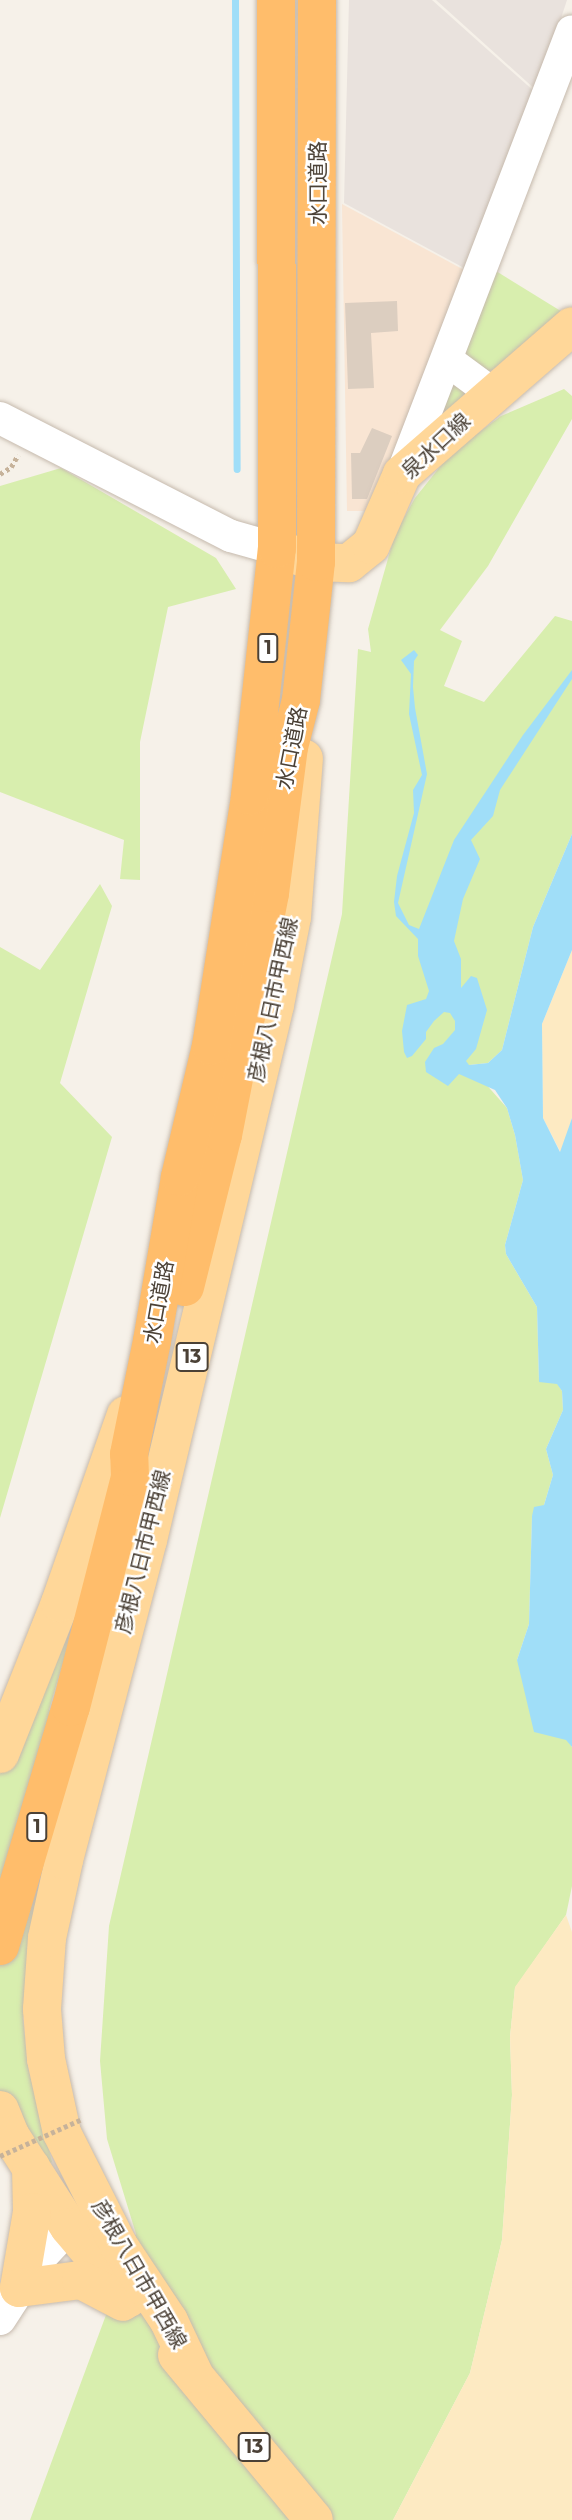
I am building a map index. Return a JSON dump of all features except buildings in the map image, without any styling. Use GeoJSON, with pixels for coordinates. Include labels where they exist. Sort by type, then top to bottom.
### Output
{"type":"FeatureCollection","features":[{"type":"Feature","properties":{"kind":"highway","name":"水口道路"},"geometry":{"type":"LineString","coordinates":[[130,1478],[129,1454],[162,1287],[180,1177],[211,1046],[250,796],[276,549],[276,0]]}},
{"type":"Feature","properties":{"kind":"highway","name":"水口道路"},"geometry":{"type":"LineString","coordinates":[[0,1946],[71,1707],[130,1478],[144,1454],[223,1135],[270,892],[289,747],[301,700],[316,562],[317,0]]}},
{"type":"Feature","properties":{"kind":"main road","name":"泉水口線"},"geometry":{"type":"LineString","coordinates":[[276,549],[316,562],[349,563],[371,545],[402,474],[559,338]]}},
{"type":"Feature","properties":{"kind":"main road","name":"彦根八日市甲西線"},"geometry":{"type":"LineString","coordinates":[[301,700],[305,747],[292,917],[275,1005],[148,1540],[84,1776],[47,1938],[42,2009],[46,2060],[72,2126],[109,2269],[140,2312],[314,2520]]}},
{"type":"Feature","properties":{"kind":"main road","name":"13"},"geometry":{"type":"LineString","coordinates":[[0,1754],[102,1490],[133,1395],[153,1300],[162,1287]]}},
{"type":"Feature","properties":{"kind":"main road","name":"彦根八日市甲西線"},"geometry":{"type":"LineString","coordinates":[[0,2110],[10,2135],[15,2162],[69,2227],[109,2269],[169,2321],[194,2375]]}},
{"type":"Feature","properties":{"kind":"main road","name":"13"},"geometry":{"type":"LineString","coordinates":[[69,2227],[68,2169],[72,2126]]}},
{"type":"Feature","properties":{"kind":"main road"},"geometry":{"type":"LineString","coordinates":[[6,2307],[23,2253],[32,2212],[15,2162]]}},
{"type":"Feature","properties":{"kind":"main road"},"geometry":{"type":"LineString","coordinates":[[6,2307],[109,2269]]}},
{"type":"Feature","properties":{"kind":"street"},"geometry":{"type":"LineString","coordinates":[[402,474],[572,32]]}},
{"type":"Feature","properties":{"kind":"street"},"geometry":{"type":"LineString","coordinates":[[447,360],[501,387]]}},
{"type":"Feature","properties":{"kind":"street"},"geometry":{"type":"LineString","coordinates":[[0,418],[231,536],[276,549]]}},
{"type":"Feature","properties":{"kind":"street"},"geometry":{"type":"LineString","coordinates":[[6,2307],[39,2259],[69,2227]]}},
{"type":"Feature","properties":{"kind":"path"},"geometry":{"type":"LineString","coordinates":[[15,2162],[72,2126]]}},
{"type":"Feature","properties":{"kind":"shaded area"},"geometry":{"type":"Polygon","coordinates":[[[349,0],[432,0],[535,92],[466,269],[344,203],[349,0]]]}},
{"type":"Feature","properties":{"kind":"shaded area"},"geometry":{"type":"Polygon","coordinates":[[[436,0],[567,0],[537,91],[436,0]]]}},
{"type":"Feature","properties":{"kind":"shaded area"},"geometry":{"type":"Polygon","coordinates":[[[342,204],[466,271],[371,511],[347,511],[342,204]]]}},
{"type":"Feature","properties":{"kind":"green space"},"geometry":{"type":"Polygon","coordinates":[[[496,271],[564,313],[511,364],[474,376],[456,353],[496,271]]]}},
{"type":"Feature","properties":{"kind":"green space"},"geometry":{"type":"Polygon","coordinates":[[[452,381],[468,384],[470,398],[449,419],[439,407],[452,381]]]}},
{"type":"Feature","properties":{"kind":"green space"},"geometry":{"type":"Polygon","coordinates":[[[564,389],[572,396],[572,419],[488,566],[440,630],[462,641],[444,686],[484,702],[555,616],[572,621],[572,834],[533,927],[502,1050],[488,1063],[469,1065],[507,1108],[515,1135],[523,1180],[505,1245],[506,1254],[537,1307],[539,1381],[557,1383],[562,1391],[563,1410],[546,1449],[553,1475],[544,1505],[532,1516],[529,1624],[517,1660],[572,1747],[572,1886],[566,1915],[515,1988],[510,2037],[512,2095],[502,2240],[470,2373],[393,2520],[30,2520],[136,2234],[107,2139],[100,2061],[109,1926],[342,914],[358,649],[371,652],[368,629],[395,534],[415,498],[451,453],[501,416],[564,389]]]}},
{"type":"Feature","properties":{"kind":"green space"},"geometry":{"type":"Polygon","coordinates":[[[61,468],[216,558],[236,589],[168,607],[140,742],[140,880],[120,879],[124,840],[0,792],[0,486],[61,468]]]}},
{"type":"Feature","properties":{"kind":"green space"},"geometry":{"type":"Polygon","coordinates":[[[100,884],[112,906],[60,1083],[112,1137],[0,1518],[0,947],[40,970],[100,884]]]}},
{"type":"Feature","properties":{"kind":"green space"},"geometry":{"type":"Polygon","coordinates":[[[111,1499],[49,1710],[88,1720],[28,1947],[23,2019],[28,2067],[52,2162],[39,2170],[0,2091],[0,1770],[111,1499]]]}},
{"type":"Feature","properties":{"kind":"sand"},"geometry":{"type":"Polygon","coordinates":[[[572,950],[572,1118],[561,1153],[543,1118],[542,1024],[572,950]]]}},
{"type":"Feature","properties":{"kind":"sand"},"geometry":{"type":"Polygon","coordinates":[[[566,1915],[572,1932],[572,2520],[393,2520],[470,2373],[502,2240],[512,2095],[510,2037],[515,1987],[566,1915]]]}},
{"type":"Feature","properties":{"kind":"water"},"geometry":{"type":"Polygon","coordinates":[[[414,650],[418,655],[414,661],[415,708],[427,774],[398,903],[409,925],[419,929],[454,840],[523,735],[572,670],[572,679],[500,790],[493,816],[471,840],[480,859],[463,899],[454,941],[461,959],[461,988],[471,976],[477,978],[487,1010],[476,1049],[466,1061],[469,1065],[488,1063],[502,1050],[533,927],[572,834],[572,950],[542,1024],[543,1118],[560,1152],[572,1118],[572,1747],[566,1740],[534,1732],[517,1660],[529,1624],[532,1516],[534,1507],[544,1505],[553,1475],[546,1449],[563,1410],[562,1391],[557,1384],[539,1382],[537,1307],[506,1254],[505,1245],[523,1180],[515,1135],[507,1108],[495,1090],[459,1074],[448,1086],[426,1072],[425,1062],[434,1048],[443,1044],[455,1030],[455,1021],[450,1013],[444,1012],[434,1021],[426,1032],[426,1039],[412,1056],[407,1058],[404,1052],[402,1031],[407,1005],[426,999],[429,991],[418,956],[418,939],[396,916],[394,902],[397,876],[414,813],[413,790],[422,775],[409,714],[411,674],[401,660],[414,650]]]}},
{"type":"Feature","properties":{"kind":"waterway"},"geometry":{"type":"LineString","coordinates":[[235,0],[237,469]]}}]}
